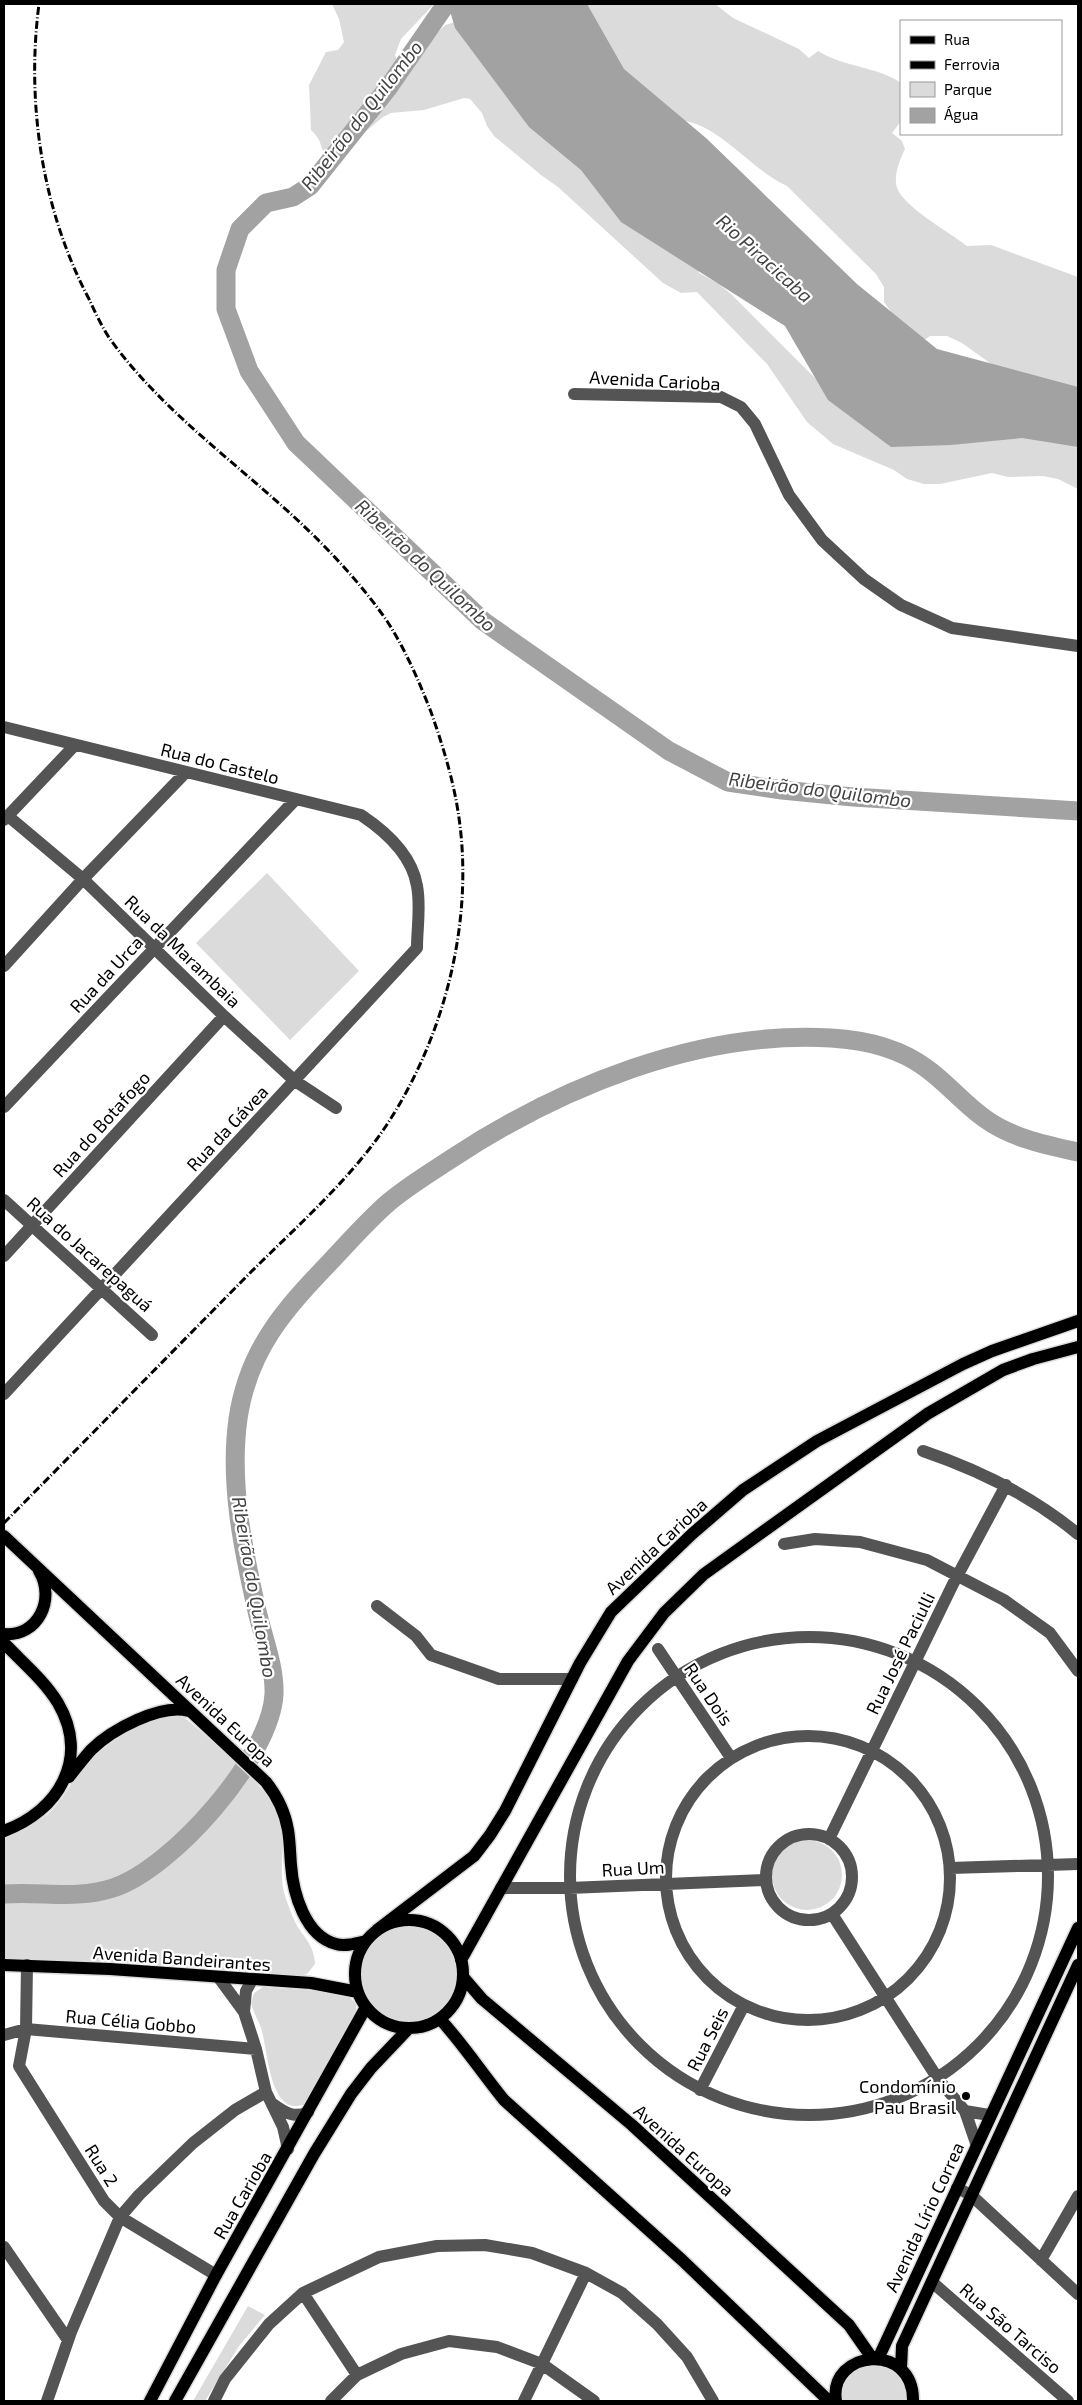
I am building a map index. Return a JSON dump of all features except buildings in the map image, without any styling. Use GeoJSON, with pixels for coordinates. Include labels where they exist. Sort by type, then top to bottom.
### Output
{"type":"FeatureCollection","features":[{"type":"Feature","properties":{"kind":"main road","name":"Avenida Carioba"},"geometry":{"type":"LineString","coordinates":[[377,1930],[474,1856],[505,1811],[572,1679],[606,1620],[692,1534],[743,1490],[816,1441],[963,1364],[992,1351],[1078,1321]]}},
{"type":"Feature","properties":{"kind":"main road"},"geometry":{"type":"LineString","coordinates":[[461,1960],[628,1662],[660,1618],[690,1586],[718,1563],[945,1402],[1003,1370],[1033,1359],[1078,1347]]}},
{"type":"Feature","properties":{"kind":"main road","name":"Avenida Europa"},"geometry":{"type":"LineString","coordinates":[[4,1536],[256,1771],[281,1805],[288,1829],[293,1882],[297,1898],[312,1926],[320,1935],[337,1944],[349,1945],[366,1941]]}},
{"type":"Feature","properties":{"kind":"main road"},"geometry":{"type":"LineString","coordinates":[[4,1634],[23,1631],[43,1611],[46,1602],[46,1592],[42,1575],[36,1566]]}},
{"type":"Feature","properties":{"kind":"main road"},"geometry":{"type":"LineString","coordinates":[[4,1643],[36,1676],[58,1703],[67,1725],[71,1750],[70,1765],[62,1786]]}},
{"type":"Feature","properties":{"kind":"main road"},"geometry":{"type":"LineString","coordinates":[[4,1831],[17,1826],[44,1808],[91,1750],[112,1734],[161,1710],[180,1708],[189,1710]]}},
{"type":"Feature","properties":{"kind":"main road"},"geometry":{"type":"LineString","coordinates":[[410,1920],[427,1924],[442,1932],[454,1944],[461,1960],[463,1978],[460,1993],[451,2008],[440,2019],[425,2026],[409,2028],[393,2026],[378,2018],[366,2007],[358,1992],[355,1979],[356,1965],[366,1941],[377,1930],[393,1923],[410,1920]]}},
{"type":"Feature","properties":{"kind":"main road","name":"Avenida Lírio Correa"},"geometry":{"type":"LineString","coordinates":[[875,2358],[957,2188],[1078,1928]]}},
{"type":"Feature","properties":{"kind":"main road","name":"Avenida Bandeirantes"},"geometry":{"type":"LineString","coordinates":[[4,1965],[311,1984],[358,1992]]}},
{"type":"Feature","properties":{"kind":"main road","name":"Avenida Lírio Correa"},"geometry":{"type":"LineString","coordinates":[[901,2369],[902,2346],[1078,1965]]}},
{"type":"Feature","properties":{"kind":"main road","name":"Avenida Europa"},"geometry":{"type":"LineString","coordinates":[[463,1978],[482,1998],[632,2125],[845,2321],[875,2358]]}},
{"type":"Feature","properties":{"kind":"main road","name":"Rua Carioba"},"geometry":{"type":"LineString","coordinates":[[150,2401],[216,2275],[366,2007]]}},
{"type":"Feature","properties":{"kind":"main road"},"geometry":{"type":"LineString","coordinates":[[440,2019],[462,2044],[504,2100],[682,2260],[829,2401]]}},
{"type":"Feature","properties":{"kind":"main road"},"geometry":{"type":"LineString","coordinates":[[175,2401],[314,2154],[351,2094],[371,2068],[409,2028]]}},
{"type":"Feature","properties":{"kind":"main road"},"geometry":{"type":"LineString","coordinates":[[836,2401],[837,2386],[842,2375],[855,2364],[875,2358],[890,2362],[901,2369],[909,2379],[915,2398]]}},
{"type":"Feature","properties":{"kind":"street","name":"Avenida Carioba"},"geometry":{"type":"LineString","coordinates":[[574,394],[721,397],[741,408],[755,424],[789,495],[822,540],[864,579],[901,605],[952,628],[1078,646]]}},
{"type":"Feature","properties":{"kind":"street","name":"Rua do Castelo"},"geometry":{"type":"LineString","coordinates":[[4,727],[361,815],[382,829],[410,864]]}},
{"type":"Feature","properties":{"kind":"street"},"geometry":{"type":"LineString","coordinates":[[6,818],[75,745]]}},
{"type":"Feature","properties":{"kind":"street"},"geometry":{"type":"LineString","coordinates":[[4,966],[186,772]]}},
{"type":"Feature","properties":{"kind":"street","name":"Rua da Urca"},"geometry":{"type":"LineString","coordinates":[[4,1108],[296,799]]}},
{"type":"Feature","properties":{"kind":"street","name":"Rua da Marambaia"},"geometry":{"type":"LineString","coordinates":[[6,818],[83,880],[155,947],[224,1016],[295,1081],[336,1108]]}},
{"type":"Feature","properties":{"kind":"street","name":"Rua da Gávea"},"geometry":{"type":"LineString","coordinates":[[4,1394],[417,948],[417,885],[410,864]]}},
{"type":"Feature","properties":{"kind":"street","name":"Rua do Botafogo"},"geometry":{"type":"LineString","coordinates":[[4,1256],[224,1016]]}},
{"type":"Feature","properties":{"kind":"street","name":"Rua do Jacarepaguá"},"geometry":{"type":"LineString","coordinates":[[4,1200],[152,1334]]}},
{"type":"Feature","properties":{"kind":"street"},"geometry":{"type":"LineString","coordinates":[[923,1451],[965,1466],[1006,1485],[1058,1517],[1078,1534]]}},
{"type":"Feature","properties":{"kind":"street","name":"Rua José Paciulli"},"geometry":{"type":"LineString","coordinates":[[829,1839],[953,1584],[959,1578],[965,1562],[1006,1485]]}},
{"type":"Feature","properties":{"kind":"street"},"geometry":{"type":"LineString","coordinates":[[784,1544],[815,1539],[860,1542],[927,1560],[1004,1600],[1050,1633],[1078,1671]]}},
{"type":"Feature","properties":{"kind":"street"},"geometry":{"type":"LineString","coordinates":[[377,1606],[416,1636],[431,1655],[499,1679],[572,1679]]}},
{"type":"Feature","properties":{"kind":"street"},"geometry":{"type":"LineString","coordinates":[[794,1637],[836,1638],[877,1647],[916,1662],[952,1685],[984,1713],[1010,1746],[1030,1784],[1042,1824],[1048,1865],[1047,1908],[1038,1948],[1022,1987],[1000,2023],[972,2054],[938,2079],[894,2101],[862,2110],[821,2116],[780,2114],[739,2106],[700,2090],[658,2062],[623,2027],[595,1985],[577,1938],[569,1888],[572,1839],[584,1790],[607,1746],[638,1707],[676,1676],[713,1656],[745,1645],[794,1637]]}},
{"type":"Feature","properties":{"kind":"street","name":"Rua Dois"},"geometry":{"type":"LineString","coordinates":[[658,1649],[731,1758]]}},
{"type":"Feature","properties":{"kind":"street"},"geometry":{"type":"LineString","coordinates":[[815,1736],[844,1740],[871,1750],[902,1771],[926,1799],[943,1832],[950,1868],[950,1893],[945,1918],[936,1941],[918,1969],[907,1981],[887,1997],[861,2011],[832,2019],[802,2020],[772,2016],[744,2005],[719,1989],[697,1967],[685,1948],[670,1914],[665,1884],[668,1851],[681,1812],[694,1791],[731,1758],[766,1742],[785,1737],[815,1736]]}},
{"type":"Feature","properties":{"kind":"street"},"geometry":{"type":"LineString","coordinates":[[804,1834],[816,1834],[829,1839],[840,1846],[852,1869],[849,1895],[842,1906],[832,1914],[814,1920],[795,1918],[775,1904],[768,1892],[766,1880],[767,1867],[772,1855],[786,1841],[804,1834]]}},
{"type":"Feature","properties":{"kind":"street"},"geometry":{"type":"LineString","coordinates":[[950,1868],[1078,1864]]}},
{"type":"Feature","properties":{"kind":"street","name":"Rua Um"},"geometry":{"type":"LineString","coordinates":[[501,1888],[569,1888],[766,1880]]}},
{"type":"Feature","properties":{"kind":"street"},"geometry":{"type":"LineString","coordinates":[[832,1914],[938,2079],[965,2111],[976,2144]]}},
{"type":"Feature","properties":{"kind":"street","name":"Rua 2"},"geometry":{"type":"LineString","coordinates":[[28,1965],[26,2029],[19,2066],[104,2201],[120,2217],[216,2275]]}},
{"type":"Feature","properties":{"kind":"street"},"geometry":{"type":"LineString","coordinates":[[219,1978],[244,2012],[256,2049],[266,2092],[273,2104],[285,2135],[288,2149]]}},
{"type":"Feature","properties":{"kind":"street"},"geometry":{"type":"LineString","coordinates":[[244,2012],[246,1991],[252,1980]]}},
{"type":"Feature","properties":{"kind":"street","name":"Rua Seis"},"geometry":{"type":"LineString","coordinates":[[700,2090],[744,2005]]}},
{"type":"Feature","properties":{"kind":"street","name":"Rua Célia Gobbo"},"geometry":{"type":"LineString","coordinates":[[4,2035],[26,2029],[256,2049]]}},
{"type":"Feature","properties":{"kind":"street"},"geometry":{"type":"LineString","coordinates":[[47,2401],[68,2340],[120,2217],[139,2195],[193,2144],[235,2110],[266,2092]]}},
{"type":"Feature","properties":{"kind":"street"},"geometry":{"type":"LineString","coordinates":[[273,2104],[289,2114],[302,2115],[308,2112]]}},
{"type":"Feature","properties":{"kind":"street"},"geometry":{"type":"LineString","coordinates":[[965,2111],[990,2115]]}},
{"type":"Feature","properties":{"kind":"street"},"geometry":{"type":"LineString","coordinates":[[957,2188],[971,2195],[1078,2294]]}},
{"type":"Feature","properties":{"kind":"street"},"geometry":{"type":"LineString","coordinates":[[1041,2260],[1078,2196]]}},
{"type":"Feature","properties":{"kind":"street"},"geometry":{"type":"LineString","coordinates":[[214,2401],[225,2379],[269,2324],[303,2294],[379,2257],[437,2246],[485,2245],[522,2252],[586,2273],[622,2293],[657,2324],[687,2357],[713,2401]]}},
{"type":"Feature","properties":{"kind":"street"},"geometry":{"type":"LineString","coordinates":[[4,2248],[68,2340]]}},
{"type":"Feature","properties":{"kind":"street"},"geometry":{"type":"LineString","coordinates":[[524,2401],[586,2273]]}},
{"type":"Feature","properties":{"kind":"street","name":"Rua São Tarciso"},"geometry":{"type":"LineString","coordinates":[[932,2282],[1068,2401]]}},
{"type":"Feature","properties":{"kind":"street"},"geometry":{"type":"LineString","coordinates":[[303,2294],[357,2375]]}},
{"type":"Feature","properties":{"kind":"street"},"geometry":{"type":"LineString","coordinates":[[331,2401],[357,2375],[400,2354],[449,2341],[497,2347],[542,2364],[594,2401]]}},
{"type":"Feature","properties":{"kind":"green space"},"geometry":{"type":"Polygon","coordinates":[[[332,4],[434,4],[401,39],[395,55],[400,70],[414,62],[426,50],[434,36],[445,25],[462,20],[694,261],[699,273],[719,284],[732,295],[847,410],[1078,429],[1078,489],[1058,479],[1043,476],[1008,477],[992,473],[940,484],[924,484],[907,479],[894,470],[833,444],[807,422],[767,364],[697,292],[681,293],[663,283],[558,187],[494,136],[487,126],[482,113],[470,99],[464,98],[424,110],[391,113],[383,117],[336,156],[327,158],[317,137],[311,130],[309,85],[326,52],[338,50],[344,42],[339,19],[332,4]]]}},
{"type":"Feature","properties":{"kind":"green space"},"geometry":{"type":"Polygon","coordinates":[[[579,4],[715,4],[733,18],[799,49],[809,58],[818,51],[839,61],[892,77],[900,82],[900,122],[892,133],[902,141],[905,149],[898,166],[896,183],[905,200],[967,246],[991,245],[1078,277],[1078,390],[994,366],[962,343],[947,336],[930,336],[916,346],[884,302],[884,287],[876,274],[787,186],[765,173],[713,132],[696,124],[652,116],[579,4]]]}},
{"type":"Feature","properties":{"kind":"green space"},"geometry":{"type":"Polygon","coordinates":[[[267,873],[359,971],[290,1040],[196,943],[267,873]]]}},
{"type":"Feature","properties":{"kind":"green space"},"geometry":{"type":"Polygon","coordinates":[[[169,1714],[184,1717],[235,1762],[271,1801],[277,1812],[281,1831],[282,1882],[284,1891],[296,1924],[311,1947],[315,1964],[307,1974],[299,1976],[4,1958],[4,1837],[27,1827],[48,1814],[59,1802],[82,1768],[106,1747],[136,1728],[169,1714]]]}},
{"type":"Feature","properties":{"kind":"green space"},"geometry":{"type":"Polygon","coordinates":[[[814,1840],[827,1846],[836,1855],[840,1861],[842,1875],[840,1889],[832,1900],[821,1908],[800,1910],[793,1908],[782,1900],[774,1889],[772,1868],[774,1861],[782,1850],[793,1842],[814,1840]]]}},
{"type":"Feature","properties":{"kind":"green space"},"geometry":{"type":"Polygon","coordinates":[[[409,1926],[428,1930],[443,1941],[454,1956],[458,1975],[454,1994],[443,2009],[428,2020],[409,2024],[390,2020],[375,2009],[364,1994],[360,1975],[364,1956],[375,1941],[390,1930],[409,1926]]]}},
{"type":"Feature","properties":{"kind":"green space"},"geometry":{"type":"Polygon","coordinates":[[[263,1987],[346,1993],[356,2004],[356,2014],[305,2104],[293,2106],[284,2101],[277,2092],[272,2079],[261,2028],[251,2003],[254,1993],[263,1987]]]}},
{"type":"Feature","properties":{"kind":"green space"},"geometry":{"type":"Polygon","coordinates":[[[248,2306],[265,2315],[239,2346],[205,2401],[193,2401],[248,2306]]]}},
{"type":"Feature","properties":{"kind":"green space"},"geometry":{"type":"Polygon","coordinates":[[[866,2365],[884,2368],[896,2373],[903,2383],[907,2401],[841,2401],[843,2388],[848,2378],[855,2371],[866,2365]]]}},
{"type":"Feature","properties":{"kind":"water","name":"Rio Piracicaba"},"geometry":{"type":"Polygon","coordinates":[[[448,4],[587,4],[624,69],[706,138],[857,284],[937,349],[1078,387],[1078,447],[1022,438],[951,445],[891,447],[828,400],[785,326],[621,222],[581,170],[529,127],[455,28],[448,4]]]}},
{"type":"Feature","properties":{"kind":"waterway","name":"Ribeirão do Quilombo"},"geometry":{"type":"LineString","coordinates":[[446,4],[388,88],[310,186],[293,197],[266,203],[240,229],[226,270],[226,309],[249,371],[296,443],[483,621],[669,751],[728,782],[782,790],[853,797],[1078,811]]}},
{"type":"Feature","properties":{"kind":"waterway","name":"Ribeirão do Quilombo"},"geometry":{"type":"LineString","coordinates":[[4,1894],[86,1894],[113,1888],[137,1877],[163,1859],[214,1808],[237,1778],[256,1748],[269,1720],[274,1684],[271,1663],[257,1611],[242,1540],[236,1492],[236,1443],[243,1394],[259,1352],[283,1315],[366,1224],[389,1202],[412,1185],[493,1133],[584,1087],[632,1068],[681,1054],[731,1043],[781,1038],[844,1039],[869,1043],[893,1050],[926,1068],[976,1112],[994,1125],[1029,1140],[1078,1152]]}},
{"type":"Feature","properties":{"kind":"railway"},"geometry":{"type":"LineString","coordinates":[[4,1523],[339,1185],[386,1126],[424,1056],[439,1018],[458,938],[463,858],[459,818],[448,764],[422,689],[406,654],[387,621],[359,584],[301,523],[186,423],[159,396],[133,369],[101,324],[73,265],[49,193],[37,117],[35,41],[39,4]]}},
{"type":"Feature","properties":{"kind":"place","name":"Condomínio Pau Brasil"},"geometry":{"type":"Point","coordinates":[966,2096]}}]}
